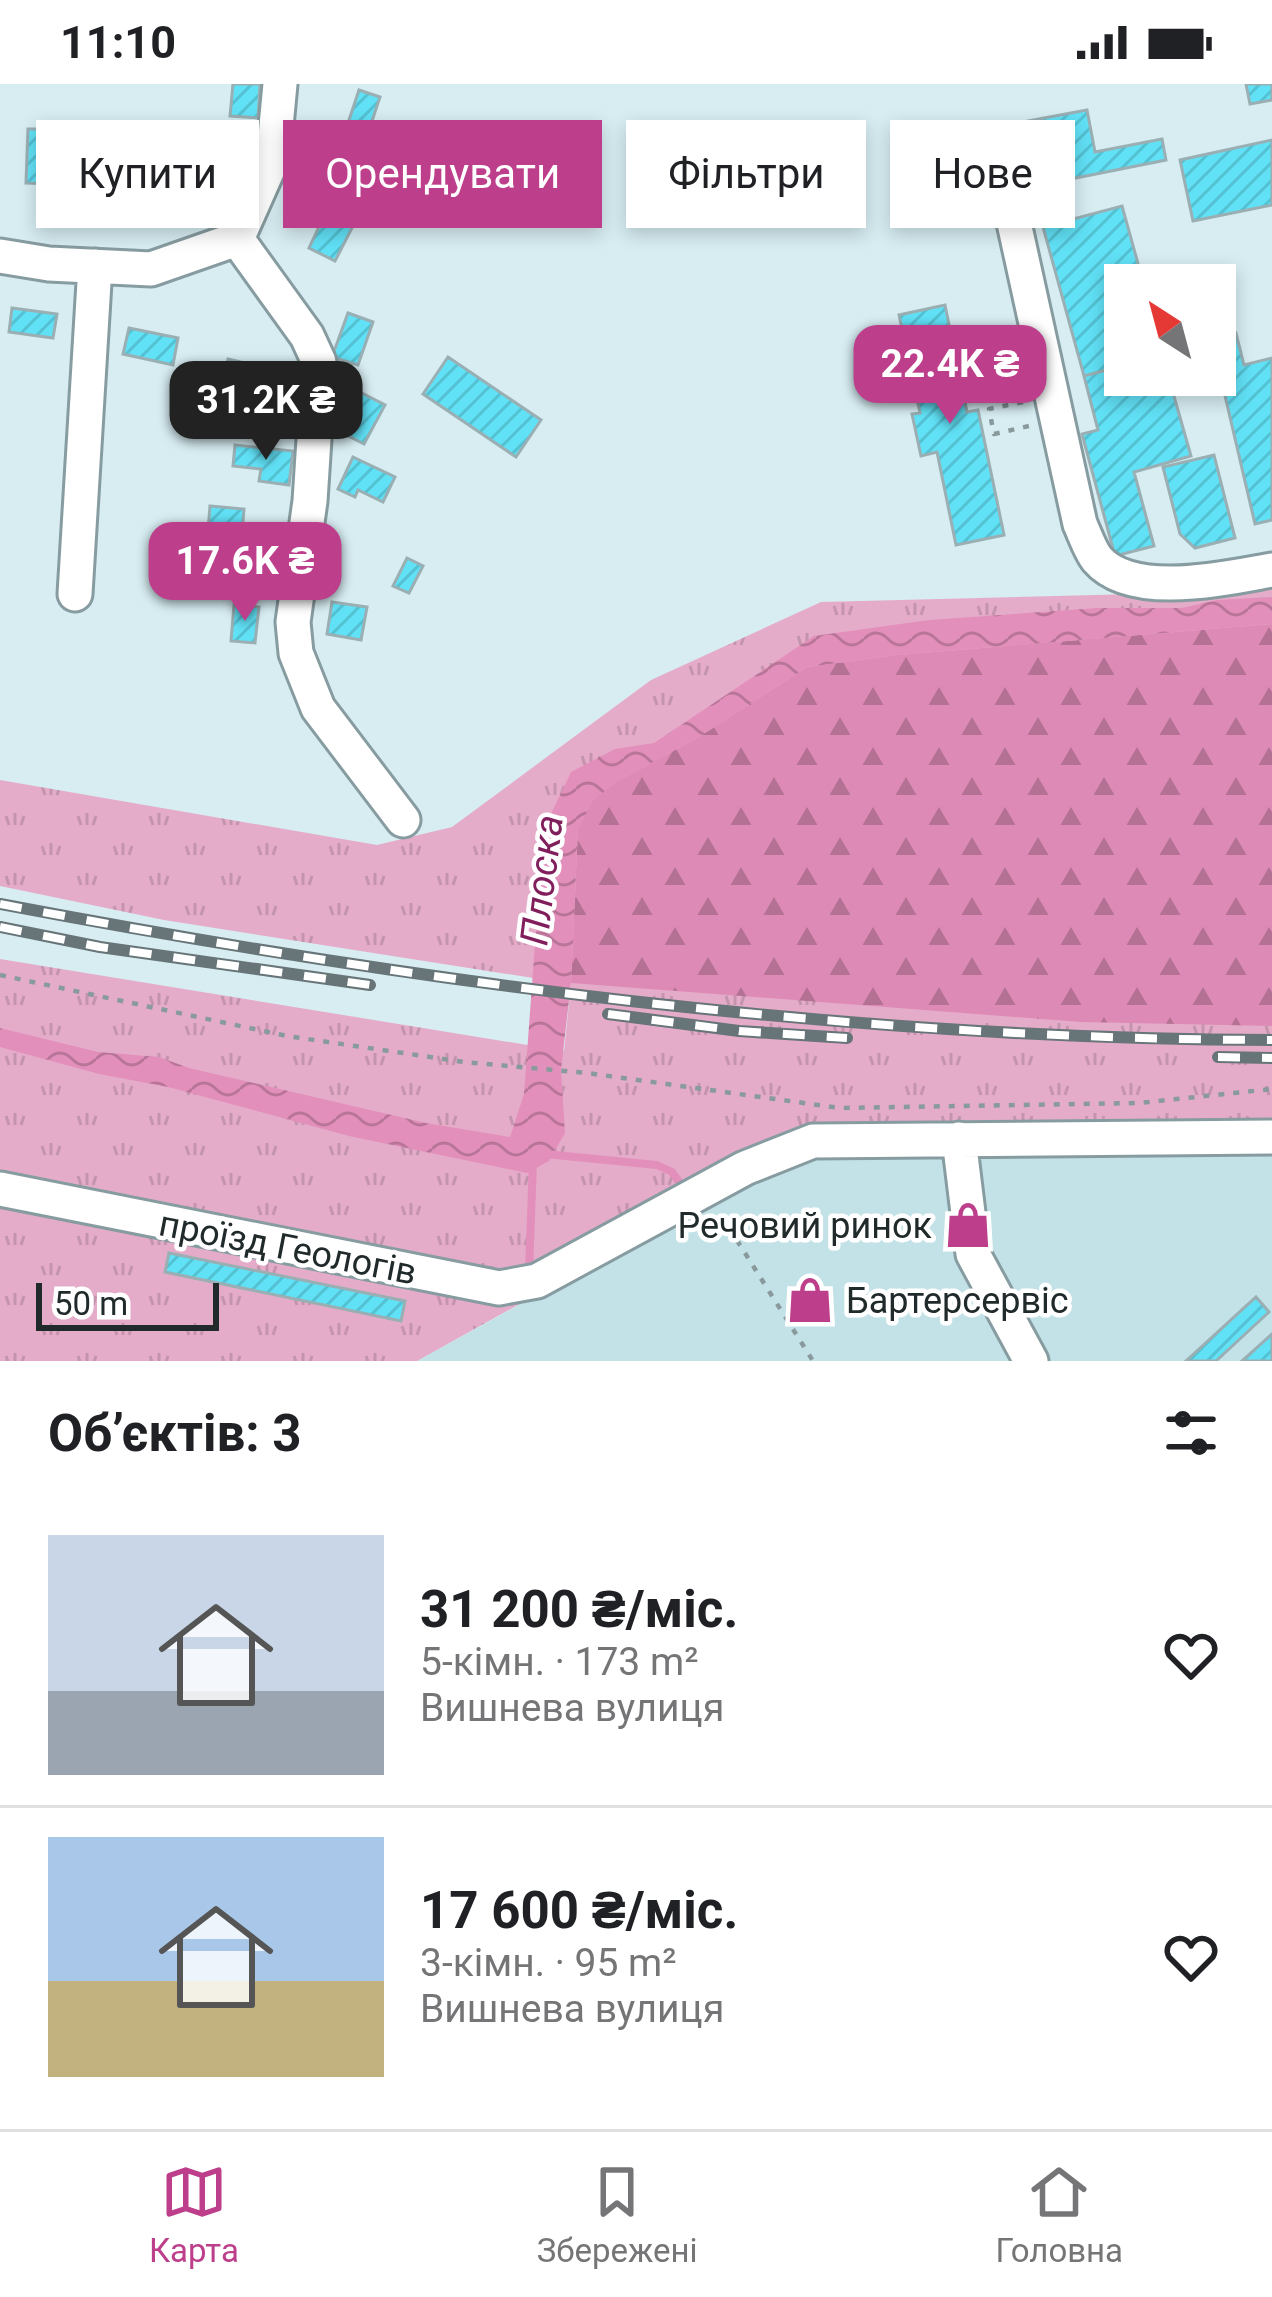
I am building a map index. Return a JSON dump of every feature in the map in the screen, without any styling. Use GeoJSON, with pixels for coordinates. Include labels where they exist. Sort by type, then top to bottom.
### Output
{"type":"FeatureCollection","features":[{"type":"Feature","properties":{"kind":"street"},"geometry":{"type":"LineString","coordinates":[[0,256],[151,269],[237,239],[273,158],[280,84]]}},
{"type":"Feature","properties":{"kind":"street"},"geometry":{"type":"LineString","coordinates":[[1015,228],[1080,524],[1097,559],[1117,574],[1144,584],[1223,579],[1272,570]]}},
{"type":"Feature","properties":{"kind":"street"},"geometry":{"type":"LineString","coordinates":[[237,239],[307,336],[319,362],[310,501],[292,622],[296,653],[318,708],[403,820]]}},
{"type":"Feature","properties":{"kind":"street"},"geometry":{"type":"LineString","coordinates":[[75,594],[95,266]]}},
{"type":"Feature","properties":{"kind":"street","name":"проїзд Геологів"},"geometry":{"type":"LineString","coordinates":[[0,1189],[499,1288],[537,1281],[745,1168],[813,1141],[1272,1137]]}},
{"type":"Feature","properties":{"kind":"street"},"geometry":{"type":"LineString","coordinates":[[959,1139],[973,1254],[1030,1361]]}},
{"type":"Feature","properties":{"kind":"path"},"geometry":{"type":"LineString","coordinates":[[1054,408],[994,434],[988,409],[1054,408]]}},
{"type":"Feature","properties":{"kind":"path"},"geometry":{"type":"LineString","coordinates":[[0,975],[286,1036],[840,1108],[1138,1103],[1272,1089]]}},
{"type":"Feature","properties":{"kind":"path"},"geometry":{"type":"LineString","coordinates":[[706,1189],[813,1361]]}},
{"type":"Feature","properties":{"kind":"shaded area","name":"Речовий ринок"},"geometry":{"type":"Polygon","coordinates":[[[1272,1148],[1272,1361],[417,1361],[750,1178],[815,1152],[1272,1148]]]}},
{"type":"Feature","properties":{"kind":"green space"},"geometry":{"type":"Polygon","coordinates":[[[1272,584],[1272,1137],[813,1141],[417,1361],[0,1361],[0,959],[564,1051],[571,984],[164,920],[0,886],[0,780],[377,845],[452,827],[651,680],[821,602],[1213,592],[1272,584]]]}},
{"type":"Feature","properties":{"kind":"green space"},"geometry":{"type":"Polygon","coordinates":[[[1272,624],[1272,1026],[1081,1022],[571,983],[578,829],[592,801],[614,783],[699,737],[807,667],[1272,624]]]}},
{"type":"Feature","properties":{"kind":"water","name":"Плоска"},"geometry":{"type":"Polygon","coordinates":[[[1272,597],[1272,624],[807,667],[699,737],[614,783],[593,801],[578,829],[571,983],[561,1070],[565,1133],[549,1161],[527,1173],[349,1136],[0,1047],[0,1028],[98,1052],[159,1057],[426,1123],[510,1137],[524,1094],[540,876],[549,818],[571,772],[615,749],[654,743],[814,636],[929,620],[1098,608],[1182,608],[1217,600],[1272,597]]]}},
{"type":"Feature","properties":{"kind":"building"},"geometry":{"type":"Polygon","coordinates":[[[233,84],[260,84],[258,118],[230,116],[233,84]]]}},
{"type":"Feature","properties":{"kind":"building"},"geometry":{"type":"Polygon","coordinates":[[[1246,84],[1272,84],[1272,100],[1250,104],[1246,84]]]}},
{"type":"Feature","properties":{"kind":"building"},"geometry":{"type":"Polygon","coordinates":[[[359,90],[380,97],[372,120],[349,120],[359,90]]]}},
{"type":"Feature","properties":{"kind":"building"},"geometry":{"type":"Polygon","coordinates":[[[1087,110],[1095,152],[1162,139],[1166,160],[1075,178],[1075,120],[1033,120],[1087,110]]]}},
{"type":"Feature","properties":{"kind":"building"},"geometry":{"type":"Polygon","coordinates":[[[28,129],[36,129],[36,183],[26,183],[28,129]]]}},
{"type":"Feature","properties":{"kind":"building"},"geometry":{"type":"Polygon","coordinates":[[[1272,140],[1272,205],[1193,221],[1180,160],[1272,140]]]}},
{"type":"Feature","properties":{"kind":"building"},"geometry":{"type":"Polygon","coordinates":[[[1122,206],[1138,264],[1104,264],[1104,371],[1084,376],[1043,228],[1075,228],[1075,218],[1122,206]]]}},
{"type":"Feature","properties":{"kind":"building"},"geometry":{"type":"Polygon","coordinates":[[[318,228],[352,228],[335,261],[309,248],[318,228]]]}},
{"type":"Feature","properties":{"kind":"building"},"geometry":{"type":"Polygon","coordinates":[[[945,305],[967,412],[978,410],[1004,535],[956,545],[937,452],[921,456],[912,414],[920,413],[899,315],[945,305]]]}},
{"type":"Feature","properties":{"kind":"building"},"geometry":{"type":"Polygon","coordinates":[[[12,308],[57,314],[53,338],[9,332],[12,308]]]}},
{"type":"Feature","properties":{"kind":"building"},"geometry":{"type":"Polygon","coordinates":[[[348,313],[373,322],[358,365],[332,357],[348,313]]]}},
{"type":"Feature","properties":{"kind":"building"},"geometry":{"type":"Polygon","coordinates":[[[129,328],[178,338],[173,365],[123,354],[129,328]]]}},
{"type":"Feature","properties":{"kind":"building"},"geometry":{"type":"Polygon","coordinates":[[[1236,333],[1244,365],[1272,358],[1272,520],[1255,524],[1225,396],[1236,396],[1236,333]]]}},
{"type":"Feature","properties":{"kind":"building"},"geometry":{"type":"Polygon","coordinates":[[[448,357],[541,420],[516,457],[423,394],[448,357]]]}},
{"type":"Feature","properties":{"kind":"building"},"geometry":{"type":"Polygon","coordinates":[[[228,359],[274,370],[220,394],[228,359]]]}},
{"type":"Feature","properties":{"kind":"building"},"geometry":{"type":"Polygon","coordinates":[[[274,370],[269,394],[240,387],[238,399],[220,394],[274,370]]]}},
{"type":"Feature","properties":{"kind":"building"},"geometry":{"type":"Polygon","coordinates":[[[1104,371],[1104,396],[1174,396],[1191,456],[1134,472],[1154,546],[1115,556],[1082,434],[1098,430],[1084,376],[1104,371]]]}},
{"type":"Feature","properties":{"kind":"building"},"geometry":{"type":"Polygon","coordinates":[[[358,391],[385,405],[364,444],[337,430],[358,391]]]}},
{"type":"Feature","properties":{"kind":"building"},"geometry":{"type":"Polygon","coordinates":[[[235,445],[293,451],[289,485],[259,481],[261,469],[233,466],[235,445]]]}},
{"type":"Feature","properties":{"kind":"building"},"geometry":{"type":"Polygon","coordinates":[[[1214,455],[1235,538],[1195,548],[1180,534],[1163,467],[1214,455]]]}},
{"type":"Feature","properties":{"kind":"building"},"geometry":{"type":"Polygon","coordinates":[[[353,457],[395,477],[383,502],[358,490],[355,497],[338,489],[353,457]]]}},
{"type":"Feature","properties":{"kind":"building"},"geometry":{"type":"Polygon","coordinates":[[[210,506],[244,509],[242,533],[208,530],[210,506]]]}},
{"type":"Feature","properties":{"kind":"building"},"geometry":{"type":"Polygon","coordinates":[[[197,539],[228,542],[224,575],[193,572],[197,539]]]}},
{"type":"Feature","properties":{"kind":"building"},"geometry":{"type":"Polygon","coordinates":[[[407,558],[423,566],[409,593],[393,586],[407,558]]]}},
{"type":"Feature","properties":{"kind":"building"},"geometry":{"type":"Polygon","coordinates":[[[332,602],[367,607],[361,640],[327,634],[332,602]]]}},
{"type":"Feature","properties":{"kind":"building"},"geometry":{"type":"Polygon","coordinates":[[[234,605],[259,607],[255,643],[231,641],[234,605]]]}},
{"type":"Feature","properties":{"kind":"building"},"geometry":{"type":"Polygon","coordinates":[[[169,1253],[405,1301],[401,1321],[165,1272],[169,1253]]]}},
{"type":"Feature","properties":{"kind":"building"},"geometry":{"type":"Polygon","coordinates":[[[1256,1297],[1269,1312],[1216,1361],[1186,1361],[1256,1297]]]}},
{"type":"Feature","properties":{"kind":"building"},"geometry":{"type":"Polygon","coordinates":[[[1272,1334],[1272,1361],[1242,1361],[1272,1334]]]}},
{"type":"Feature","properties":{"kind":"waterway"},"geometry":{"type":"LineString","coordinates":[[545,1154],[657,1165],[672,1172],[684,1189]]}},
{"type":"Feature","properties":{"kind":"waterway"},"geometry":{"type":"LineString","coordinates":[[529,1272],[533,1161]]}},
{"type":"Feature","properties":{"kind":"railway"},"geometry":{"type":"LineString","coordinates":[[0,904],[315,958],[633,1001],[952,1029],[1272,1040]]}},
{"type":"Feature","properties":{"kind":"railway"},"geometry":{"type":"LineString","coordinates":[[0,927],[100,947],[370,985]]}},
{"type":"Feature","properties":{"kind":"railway"},"geometry":{"type":"LineString","coordinates":[[608,1014],[739,1031],[847,1038]]}},
{"type":"Feature","properties":{"kind":"railway"},"geometry":{"type":"LineString","coordinates":[[1218,1057],[1272,1058]]}},
{"type":"Feature","properties":{"kind":"place","name":"Речовий ринок"},"geometry":{"type":"Point","coordinates":[968,1225]}},
{"type":"Feature","properties":{"kind":"place","name":"Бартерсервіс"},"geometry":{"type":"Point","coordinates":[810,1300]}}]}
